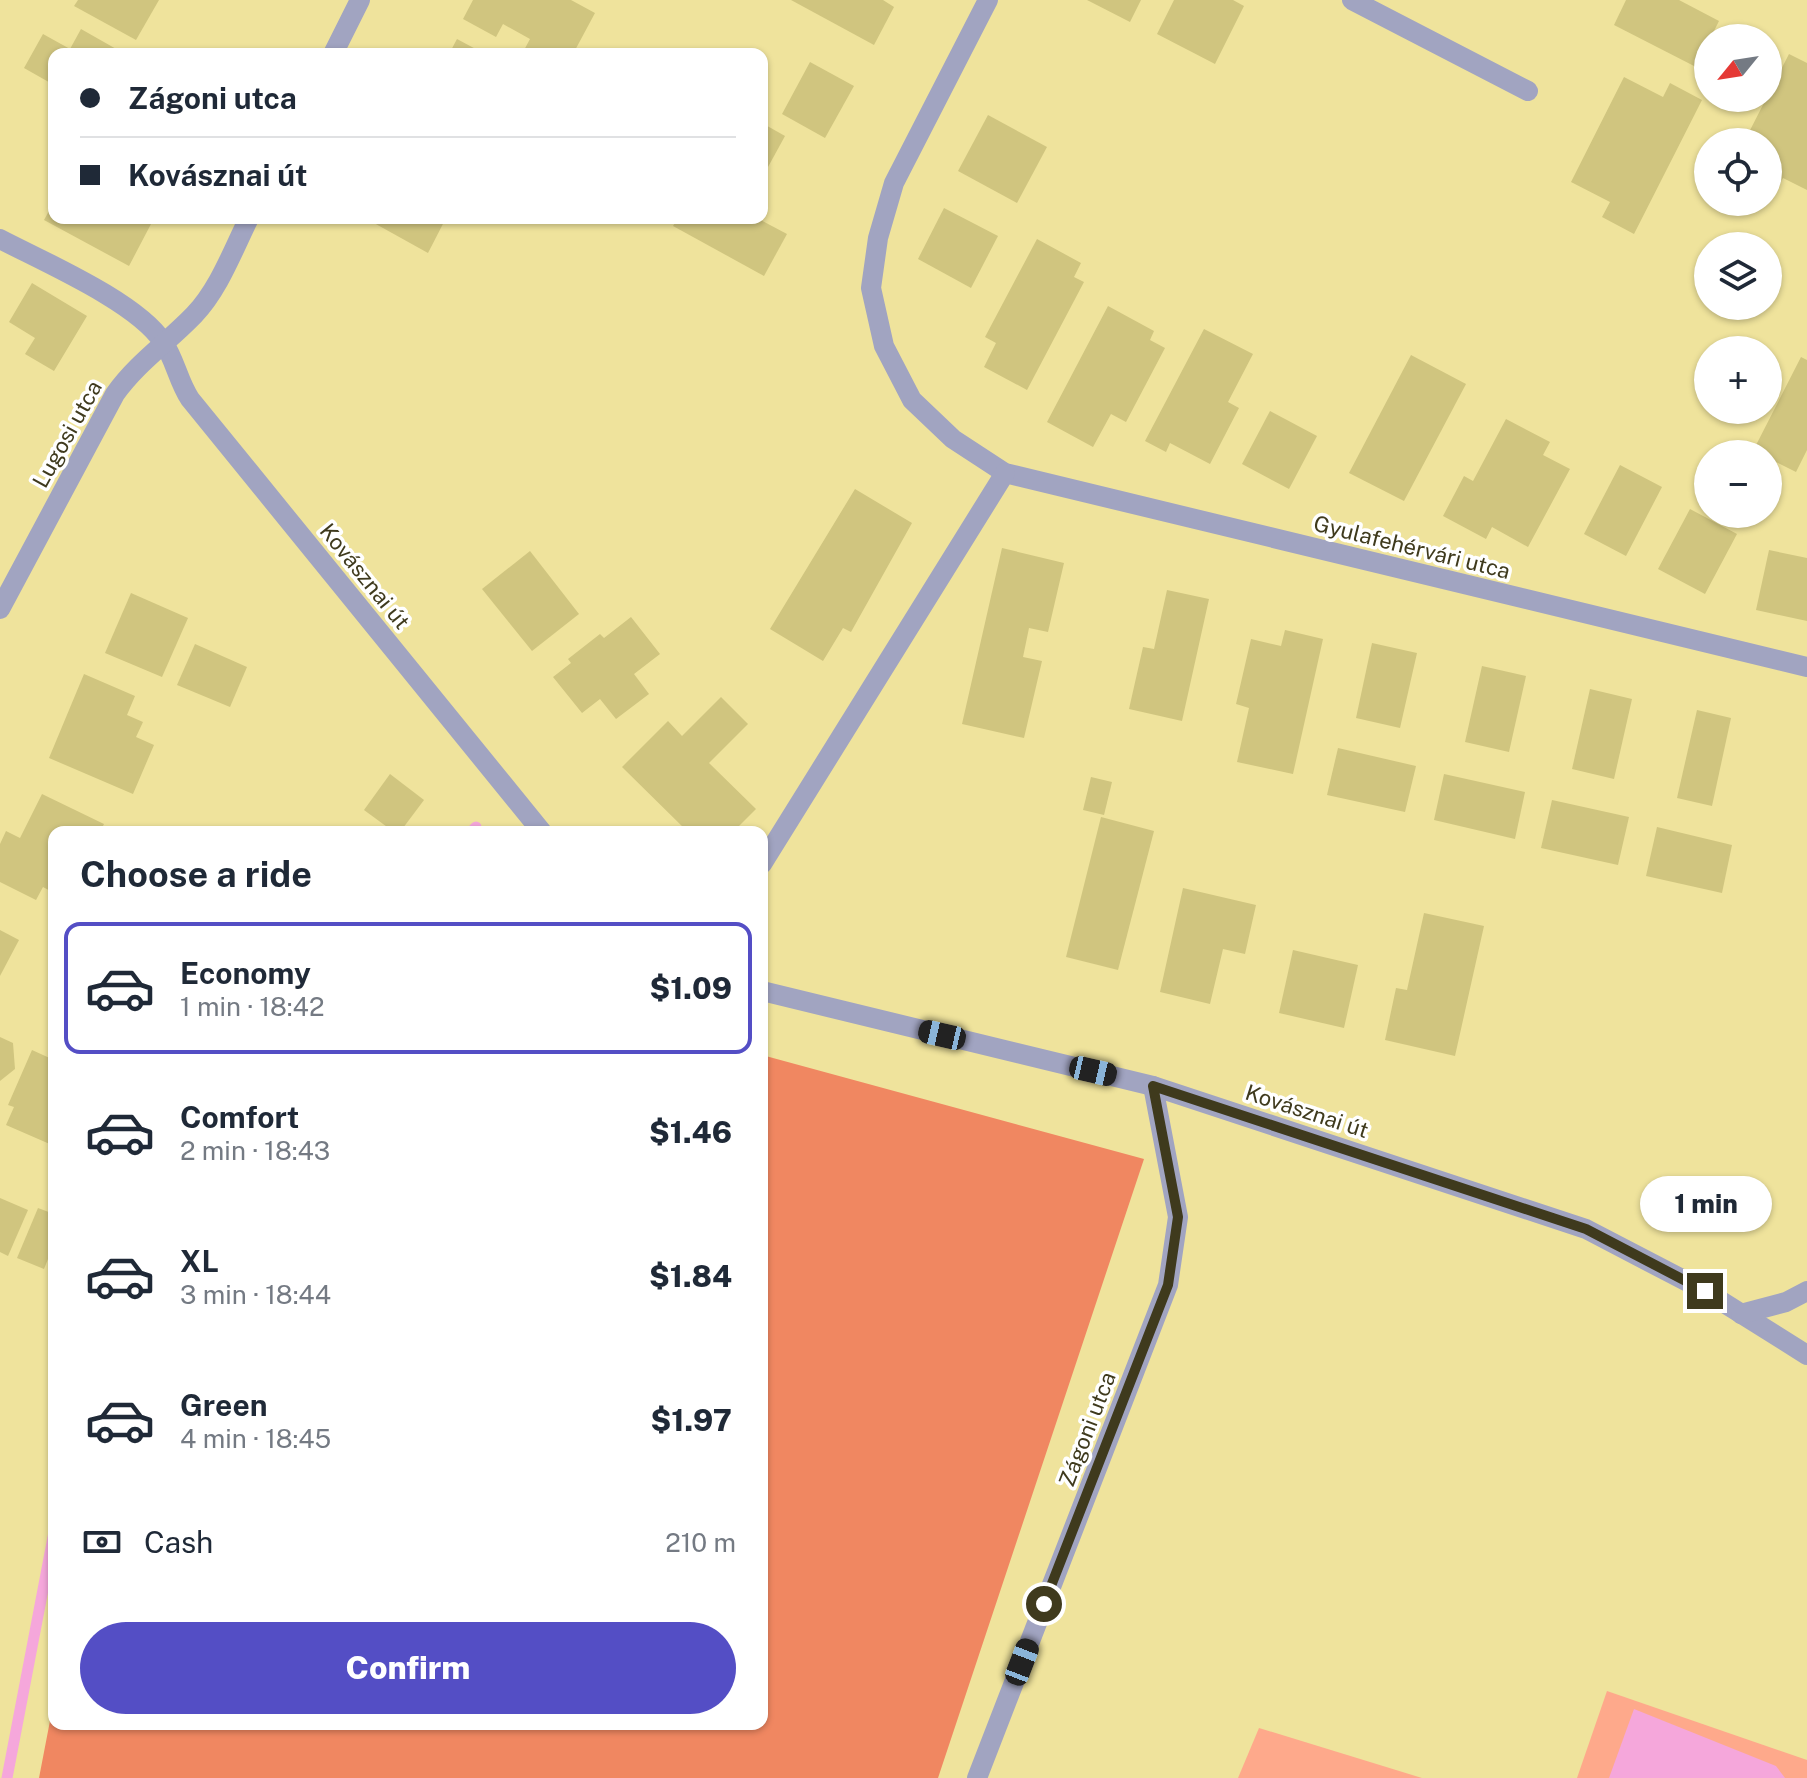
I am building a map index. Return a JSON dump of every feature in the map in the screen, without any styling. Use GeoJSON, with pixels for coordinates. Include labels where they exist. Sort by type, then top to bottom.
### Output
{"type":"FeatureCollection","features":[{"type":"Feature","properties":{"kind":"street"},"geometry":{"type":"LineString","coordinates":[[336,48],[360,0]]}},
{"type":"Feature","properties":{"kind":"street","name":"Gyulafehérvári utca"},"geometry":{"type":"LineString","coordinates":[[988,0],[894,183],[878,238],[871,288],[884,346],[912,400],[953,439],[1005,473],[1807,667]]}},
{"type":"Feature","properties":{"kind":"street"},"geometry":{"type":"LineString","coordinates":[[1352,0],[1528,91]]}},
{"type":"Feature","properties":{"kind":"street","name":"Lugosi utca"},"geometry":{"type":"LineString","coordinates":[[0,609],[115,394],[131,371],[193,316],[210,296],[246,224]]}},
{"type":"Feature","properties":{"kind":"street"},"geometry":{"type":"LineString","coordinates":[[0,239],[116,300],[163,342]]}},
{"type":"Feature","properties":{"kind":"street","name":"Kovásznai út"},"geometry":{"type":"LineString","coordinates":[[163,342],[180,385],[190,399],[537,826]]}},
{"type":"Feature","properties":{"kind":"street"},"geometry":{"type":"LineString","coordinates":[[768,854],[1005,473]]}},
{"type":"Feature","properties":{"kind":"street","name":"Kovásznai út"},"geometry":{"type":"LineString","coordinates":[[768,992],[1153,1086],[1586,1229],[1802,1344]]}},
{"type":"Feature","properties":{"kind":"street","name":"Zágoni utca"},"geometry":{"type":"LineString","coordinates":[[977,1778],[1168,1285],[1178,1217],[1153,1086]]}},
{"type":"Feature","properties":{"kind":"street"},"geometry":{"type":"LineString","coordinates":[[1741,1314],[1786,1302],[1807,1291]]}},
{"type":"Feature","properties":{"kind":"shaded area"},"geometry":{"type":"Polygon","coordinates":[[[768,1057],[1144,1159],[938,1778],[39,1778],[48,1730],[768,1730],[768,1057]]]}},
{"type":"Feature","properties":{"kind":"shaded area"},"geometry":{"type":"Polygon","coordinates":[[[1607,1691],[1807,1760],[1807,1778],[1577,1778],[1607,1691]]]}},
{"type":"Feature","properties":{"kind":"shaded area"},"geometry":{"type":"Polygon","coordinates":[[[1634,1709],[1776,1766],[1785,1778],[1609,1778],[1634,1709]]]}},
{"type":"Feature","properties":{"kind":"shaded area"},"geometry":{"type":"Polygon","coordinates":[[[1259,1728],[1422,1778],[1238,1778],[1259,1728]]]}},
{"type":"Feature","properties":{"kind":"building"},"geometry":{"type":"Polygon","coordinates":[[[78,0],[159,0],[136,40],[74,6],[78,0]]]}},
{"type":"Feature","properties":{"kind":"building"},"geometry":{"type":"Polygon","coordinates":[[[473,0],[571,0],[595,13],[576,48],[525,48],[530,39],[503,24],[496,37],[463,19],[473,0]]]}},
{"type":"Feature","properties":{"kind":"building"},"geometry":{"type":"Polygon","coordinates":[[[791,0],[883,0],[894,7],[874,45],[791,0]]]}},
{"type":"Feature","properties":{"kind":"building"},"geometry":{"type":"Polygon","coordinates":[[[1087,0],[1141,0],[1130,22],[1087,0]]]}},
{"type":"Feature","properties":{"kind":"building"},"geometry":{"type":"Polygon","coordinates":[[[1174,0],[1233,0],[1244,6],[1215,64],[1157,34],[1174,0]]]}},
{"type":"Feature","properties":{"kind":"building"},"geometry":{"type":"Polygon","coordinates":[[[1626,0],[1679,0],[1719,21],[1718,24],[1694,24],[1694,66],[1614,25],[1626,0]]]}},
{"type":"Feature","properties":{"kind":"building"},"geometry":{"type":"Polygon","coordinates":[[[81,29],[114,48],[71,48],[81,29]]]}},
{"type":"Feature","properties":{"kind":"building"},"geometry":{"type":"Polygon","coordinates":[[[43,34],[68,48],[48,48],[48,82],[24,68],[43,34]]]}},
{"type":"Feature","properties":{"kind":"building"},"geometry":{"type":"Polygon","coordinates":[[[457,39],[474,48],[452,48],[457,39]]]}},
{"type":"Feature","properties":{"kind":"building"},"geometry":{"type":"Polygon","coordinates":[[[1789,54],[1807,63],[1807,190],[1782,180],[1782,128],[1751,128],[1759,112],[1782,112],[1782,68],[1789,54]]]}},
{"type":"Feature","properties":{"kind":"building"},"geometry":{"type":"Polygon","coordinates":[[[810,62],[854,86],[825,138],[782,114],[810,62]]]}},
{"type":"Feature","properties":{"kind":"building"},"geometry":{"type":"Polygon","coordinates":[[[1624,77],[1663,97],[1670,83],[1694,96],[1696,112],[1634,234],[1602,217],[1610,202],[1571,182],[1624,77]]]}},
{"type":"Feature","properties":{"kind":"building"},"geometry":{"type":"Polygon","coordinates":[[[988,115],[1047,147],[1017,203],[958,171],[988,115]]]}},
{"type":"Feature","properties":{"kind":"building"},"geometry":{"type":"Polygon","coordinates":[[[768,126],[785,136],[768,167],[768,126]]]}},
{"type":"Feature","properties":{"kind":"building"},"geometry":{"type":"Polygon","coordinates":[[[944,208],[998,236],[971,288],[918,259],[944,208]]]}},
{"type":"Feature","properties":{"kind":"building"},"geometry":{"type":"Polygon","coordinates":[[[51,224],[151,224],[129,266],[51,224]]]}},
{"type":"Feature","properties":{"kind":"building"},"geometry":{"type":"Polygon","coordinates":[[[376,224],[443,224],[428,253],[376,224]]]}},
{"type":"Feature","properties":{"kind":"building"},"geometry":{"type":"Polygon","coordinates":[[[768,224],[787,234],[764,276],[673,226],[768,224]]]}},
{"type":"Feature","properties":{"kind":"building"},"geometry":{"type":"Polygon","coordinates":[[[1037,239],[1081,263],[1074,277],[1084,282],[1027,390],[984,367],[996,343],[985,337],[1037,239]]]}},
{"type":"Feature","properties":{"kind":"building"},"geometry":{"type":"Polygon","coordinates":[[[32,283],[87,316],[54,371],[25,354],[35,338],[9,322],[32,283]]]}},
{"type":"Feature","properties":{"kind":"building"},"geometry":{"type":"Polygon","coordinates":[[[1108,306],[1154,331],[1150,340],[1165,348],[1126,422],[1111,414],[1093,447],[1047,422],[1108,306]]]}},
{"type":"Feature","properties":{"kind":"building"},"geometry":{"type":"Polygon","coordinates":[[[1204,329],[1253,354],[1228,402],[1239,408],[1210,464],[1170,443],[1166,452],[1145,441],[1204,329]]]}},
{"type":"Feature","properties":{"kind":"building"},"geometry":{"type":"Polygon","coordinates":[[[1411,355],[1466,384],[1404,501],[1349,473],[1411,355]]]}},
{"type":"Feature","properties":{"kind":"building"},"geometry":{"type":"Polygon","coordinates":[[[1801,357],[1807,360],[1807,450],[1796,472],[1782,465],[1782,440],[1759,440],[1767,424],[1782,424],[1782,394],[1801,357]]]}},
{"type":"Feature","properties":{"kind":"building"},"geometry":{"type":"Polygon","coordinates":[[[1270,411],[1317,436],[1289,489],[1242,464],[1270,411]]]}},
{"type":"Feature","properties":{"kind":"building"},"geometry":{"type":"Polygon","coordinates":[[[1506,419],[1550,442],[1543,455],[1570,469],[1528,547],[1492,527],[1486,539],[1443,516],[1464,476],[1473,481],[1506,419]]]}},
{"type":"Feature","properties":{"kind":"building"},"geometry":{"type":"Polygon","coordinates":[[[1620,465],[1662,487],[1626,556],[1584,534],[1620,465]]]}},
{"type":"Feature","properties":{"kind":"building"},"geometry":{"type":"Polygon","coordinates":[[[855,489],[912,523],[851,632],[843,628],[823,661],[770,629],[855,489]]]}},
{"type":"Feature","properties":{"kind":"building"},"geometry":{"type":"Polygon","coordinates":[[[1690,509],[1694,511],[1694,528],[1726,528],[1737,534],[1705,594],[1658,569],[1690,509]]]}},
{"type":"Feature","properties":{"kind":"building"},"geometry":{"type":"Polygon","coordinates":[[[1002,548],[1064,563],[1048,632],[1029,628],[1023,657],[1042,661],[1024,738],[962,724],[1002,548]]]}},
{"type":"Feature","properties":{"kind":"building"},"geometry":{"type":"Polygon","coordinates":[[[1769,550],[1807,558],[1807,621],[1756,610],[1769,550]]]}},
{"type":"Feature","properties":{"kind":"building"},"geometry":{"type":"Polygon","coordinates":[[[530,551],[579,614],[532,651],[482,589],[530,551]]]}},
{"type":"Feature","properties":{"kind":"building"},"geometry":{"type":"Polygon","coordinates":[[[1167,590],[1209,599],[1182,721],[1129,709],[1143,647],[1154,649],[1167,590]]]}},
{"type":"Feature","properties":{"kind":"building"},"geometry":{"type":"Polygon","coordinates":[[[131,593],[188,618],[162,677],[105,653],[131,593]]]}},
{"type":"Feature","properties":{"kind":"building"},"geometry":{"type":"Polygon","coordinates":[[[631,617],[660,654],[634,674],[649,694],[616,719],[600,699],[582,713],[553,677],[571,663],[568,659],[600,634],[604,638],[631,617]]]}},
{"type":"Feature","properties":{"kind":"building"},"geometry":{"type":"Polygon","coordinates":[[[1285,630],[1323,639],[1293,774],[1237,762],[1249,708],[1236,704],[1251,639],[1281,646],[1285,630]]]}},
{"type":"Feature","properties":{"kind":"building"},"geometry":{"type":"Polygon","coordinates":[[[1372,643],[1417,653],[1400,728],[1356,718],[1372,643]]]}},
{"type":"Feature","properties":{"kind":"building"},"geometry":{"type":"Polygon","coordinates":[[[195,644],[247,667],[230,707],[177,685],[195,644]]]}},
{"type":"Feature","properties":{"kind":"building"},"geometry":{"type":"Polygon","coordinates":[[[1482,666],[1526,676],[1509,752],[1465,742],[1482,666]]]}},
{"type":"Feature","properties":{"kind":"building"},"geometry":{"type":"Polygon","coordinates":[[[84,674],[135,696],[127,715],[143,722],[136,737],[154,745],[133,794],[49,758],[84,674]]]}},
{"type":"Feature","properties":{"kind":"building"},"geometry":{"type":"Polygon","coordinates":[[[1590,689],[1632,699],[1614,779],[1572,769],[1590,689]]]}},
{"type":"Feature","properties":{"kind":"building"},"geometry":{"type":"Polygon","coordinates":[[[721,697],[748,724],[709,763],[756,809],[739,826],[682,826],[622,767],[668,721],[682,736],[721,697]]]}},
{"type":"Feature","properties":{"kind":"building"},"geometry":{"type":"Polygon","coordinates":[[[1697,710],[1731,718],[1712,806],[1677,798],[1697,710]]]}},
{"type":"Feature","properties":{"kind":"building"},"geometry":{"type":"Polygon","coordinates":[[[1338,748],[1416,766],[1405,812],[1327,795],[1338,748]]]}},
{"type":"Feature","properties":{"kind":"building"},"geometry":{"type":"Polygon","coordinates":[[[390,774],[424,800],[404,826],[386,826],[364,810],[390,774]]]}},
{"type":"Feature","properties":{"kind":"building"},"geometry":{"type":"Polygon","coordinates":[[[1444,774],[1525,792],[1515,839],[1434,820],[1444,774]]]}},
{"type":"Feature","properties":{"kind":"building"},"geometry":{"type":"Polygon","coordinates":[[[1091,777],[1112,782],[1104,815],[1083,810],[1091,777]]]}},
{"type":"Feature","properties":{"kind":"building"},"geometry":{"type":"Polygon","coordinates":[[[42,794],[104,824],[48,826],[48,890],[43,887],[36,900],[0,882],[0,844],[6,831],[20,838],[42,794]]]}},
{"type":"Feature","properties":{"kind":"building"},"geometry":{"type":"Polygon","coordinates":[[[1552,800],[1629,817],[1618,865],[1541,848],[1552,800]]]}},
{"type":"Feature","properties":{"kind":"building"},"geometry":{"type":"Polygon","coordinates":[[[1101,817],[1154,831],[1118,970],[1066,957],[1101,817]]]}},
{"type":"Feature","properties":{"kind":"building"},"geometry":{"type":"Polygon","coordinates":[[[1657,827],[1732,845],[1722,893],[1646,876],[1657,827]]]}},
{"type":"Feature","properties":{"kind":"building"},"geometry":{"type":"Polygon","coordinates":[[[1183,888],[1256,905],[1245,954],[1223,949],[1210,1004],[1160,992],[1183,888]]]}},
{"type":"Feature","properties":{"kind":"building"},"geometry":{"type":"Polygon","coordinates":[[[1424,913],[1484,926],[1455,1056],[1385,1040],[1396,988],[1407,990],[1424,913]]]}},
{"type":"Feature","properties":{"kind":"building"},"geometry":{"type":"Polygon","coordinates":[[[0,930],[19,940],[0,976],[0,930]]]}},
{"type":"Feature","properties":{"kind":"building"},"geometry":{"type":"Polygon","coordinates":[[[1293,950],[1358,965],[1344,1028],[1279,1013],[1293,950]]]}},
{"type":"Feature","properties":{"kind":"building"},"geometry":{"type":"Polygon","coordinates":[[[0,1037],[13,1043],[15,1069],[0,1081],[0,1037]]]}},
{"type":"Feature","properties":{"kind":"building"},"geometry":{"type":"Polygon","coordinates":[[[32,1050],[48,1057],[48,1143],[6,1125],[14,1107],[8,1105],[32,1050]]]}},
{"type":"Feature","properties":{"kind":"building"},"geometry":{"type":"Polygon","coordinates":[[[0,1198],[28,1210],[8,1256],[0,1252],[0,1198]]]}},
{"type":"Feature","properties":{"kind":"building"},"geometry":{"type":"Polygon","coordinates":[[[38,1208],[48,1212],[48,1259],[44,1269],[17,1258],[38,1208]]]}},
{"type":"Feature","properties":{"kind":"waterway"},"geometry":{"type":"LineString","coordinates":[[7,1778],[48,1563]]}},
{"type":"Feature","properties":{"kind":"route"},"geometry":{"type":"LineString","coordinates":[[1044,1604],[1168,1285],[1178,1217],[1153,1086],[1586,1229],[1705,1291]]}}]}
